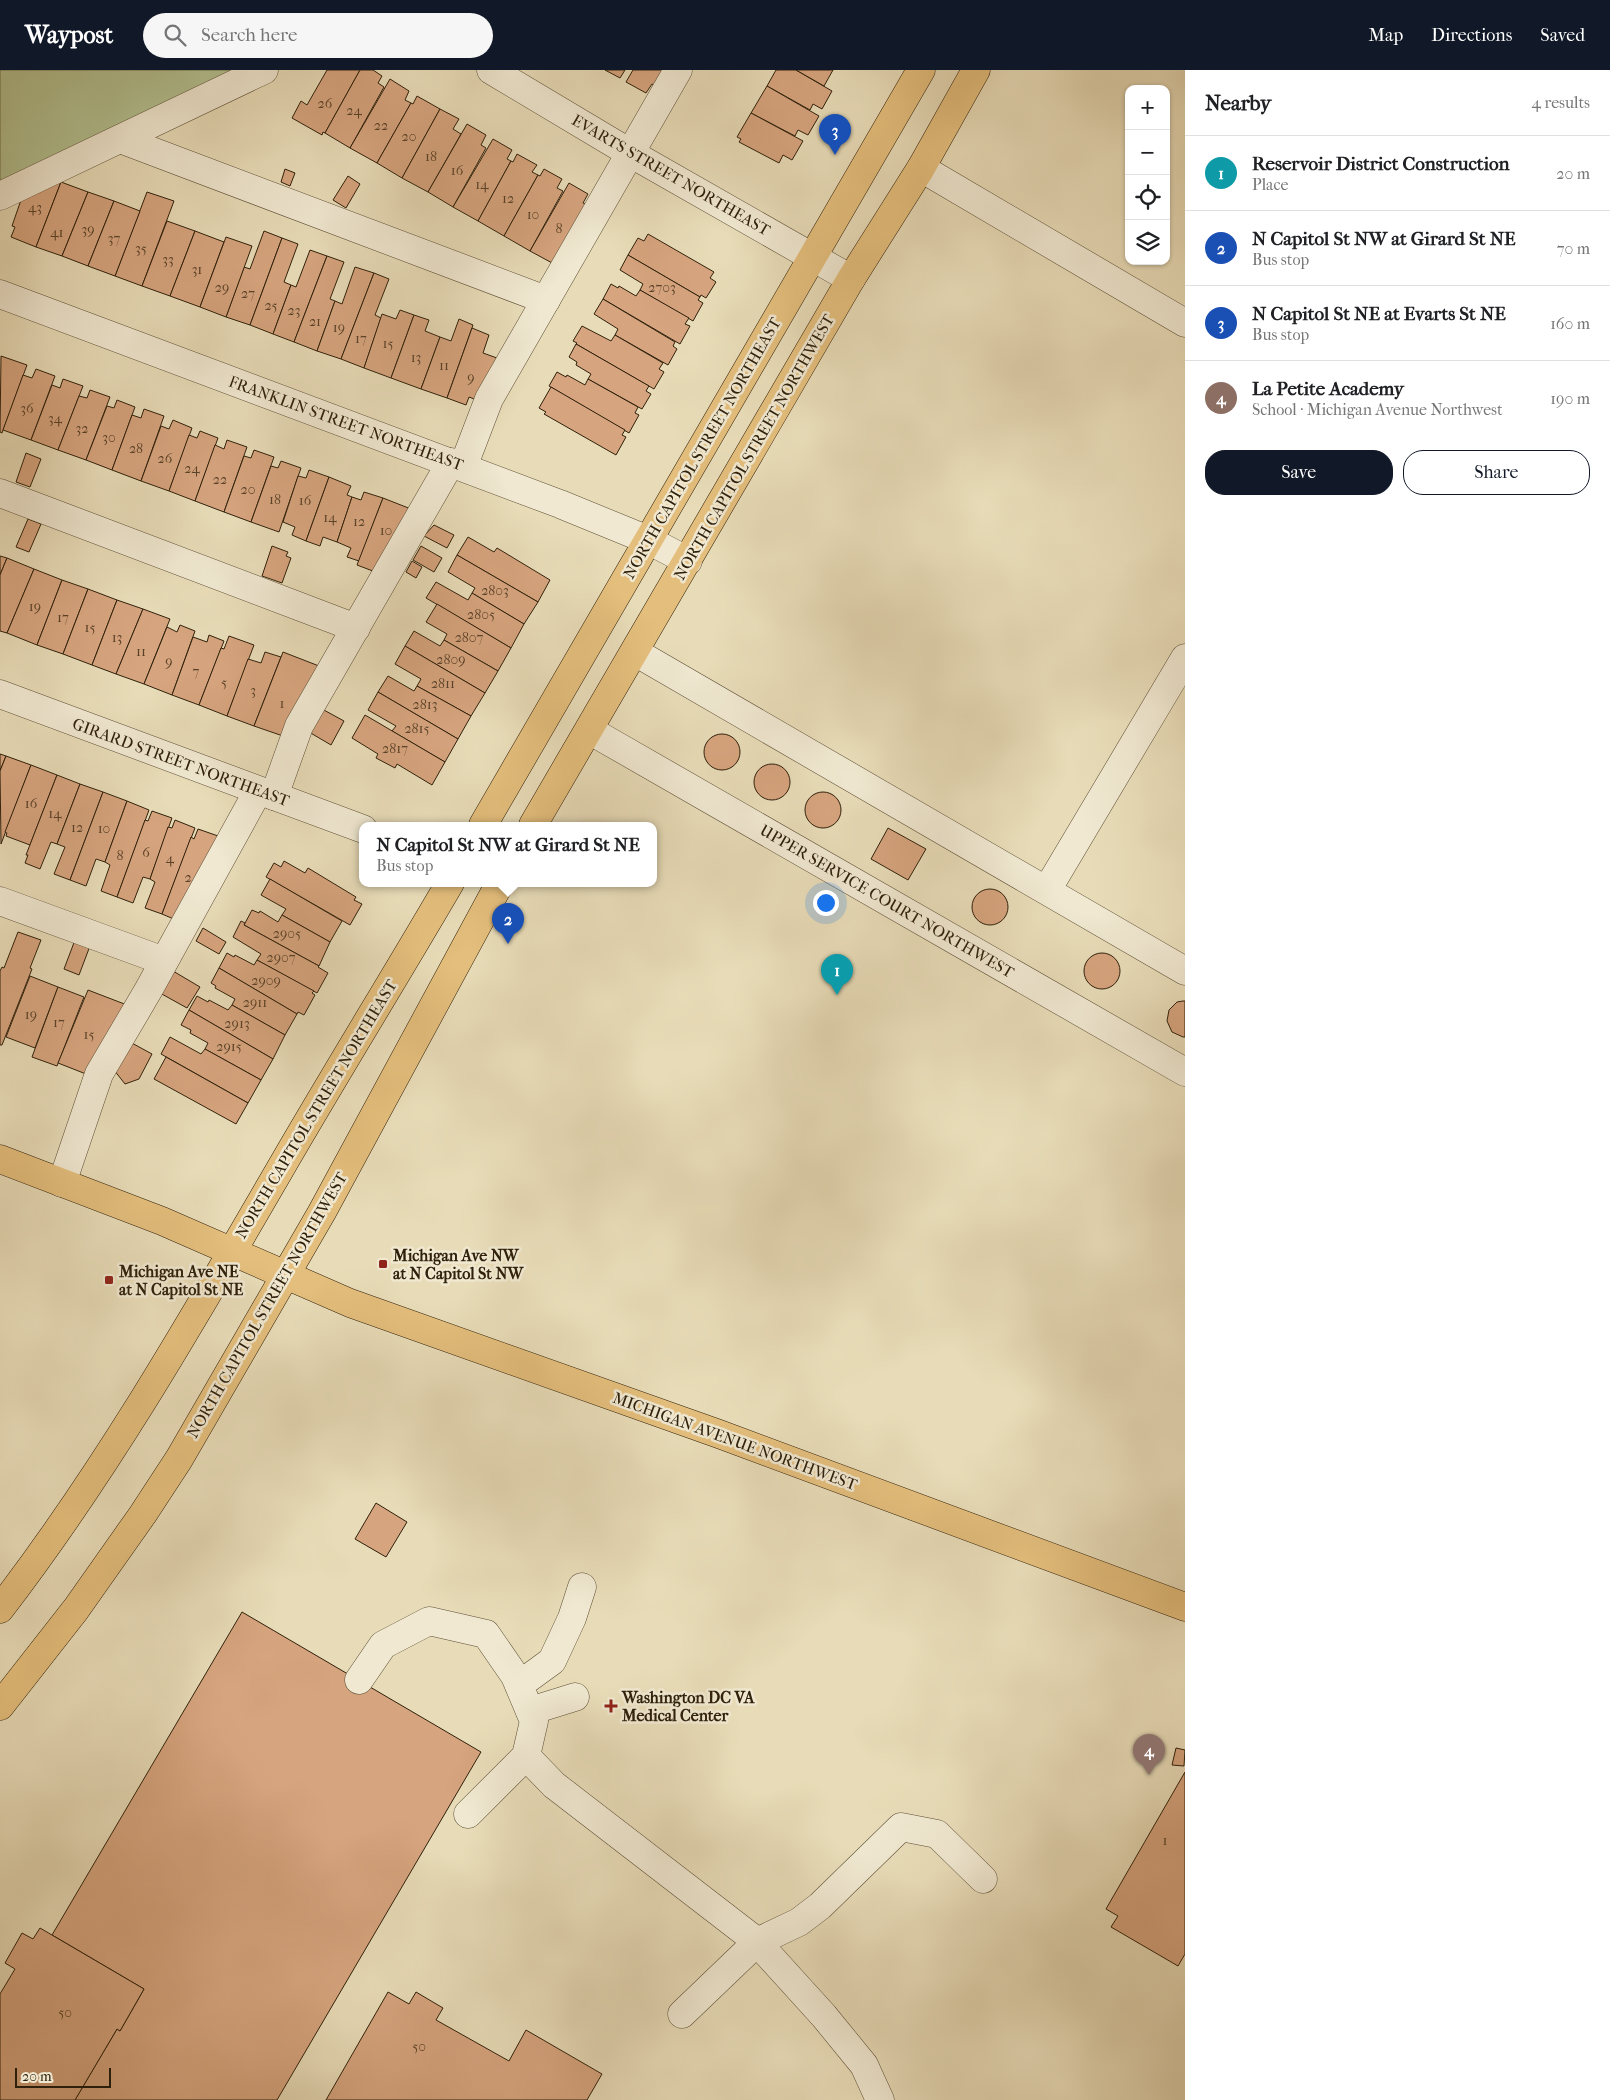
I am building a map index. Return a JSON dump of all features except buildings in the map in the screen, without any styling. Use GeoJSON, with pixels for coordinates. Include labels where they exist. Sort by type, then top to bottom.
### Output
{"type":"FeatureCollection","features":[{"type":"Feature","properties":{"kind":"main road","name":"NORTH CAPITOL STREET NORTHEAST"},"geometry":{"type":"LineString","coordinates":[[485,822],[921,70]]}},
{"type":"Feature","properties":{"kind":"main road","name":"NORTH CAPITOL STREET NORTHWEST"},"geometry":{"type":"LineString","coordinates":[[535,822],[850,279],[921,168],[976,70]]}},
{"type":"Feature","properties":{"kind":"main road","name":"NORTH CAPITOL STREET NORTHEAST"},"geometry":{"type":"LineString","coordinates":[[0,1609],[61,1527],[164,1367],[448,887]]}},
{"type":"Feature","properties":{"kind":"main road","name":"NORTH CAPITOL STREET NORTHWEST"},"geometry":{"type":"LineString","coordinates":[[0,1706],[76,1609],[143,1514],[212,1405],[322,1212],[492,887]]}},
{"type":"Feature","properties":{"kind":"main road","name":"MICHIGAN AVENUE NORTHWEST"},"geometry":{"type":"LineString","coordinates":[[0,1159],[162,1221],[350,1303],[719,1434],[1185,1607]]}},
{"type":"Feature","properties":{"kind":"street"},"geometry":{"type":"LineString","coordinates":[[0,196],[264,70]]}},
{"type":"Feature","properties":{"kind":"street","name":"EVARTS STREET NORTHEAST"},"geometry":{"type":"LineString","coordinates":[[491,70],[630,153],[814,256],[850,279]]}},
{"type":"Feature","properties":{"kind":"street"},"geometry":{"type":"LineString","coordinates":[[62,1183],[99,1074],[164,961],[266,794],[299,726],[356,628],[457,464],[489,399],[678,70]]}},
{"type":"Feature","properties":{"kind":"street"},"geometry":{"type":"LineString","coordinates":[[120,139],[546,300]]}},
{"type":"Feature","properties":{"kind":"street"},"geometry":{"type":"LineString","coordinates":[[921,168],[1185,323]]}},
{"type":"Feature","properties":{"kind":"street","name":"FRANKLIN STREET NORTHEAST"},"geometry":{"type":"LineString","coordinates":[[0,294],[457,464],[648,540],[688,561]]}},
{"type":"Feature","properties":{"kind":"street"},"geometry":{"type":"LineString","coordinates":[[0,493],[356,628]]}},
{"type":"Feature","properties":{"kind":"street"},"geometry":{"type":"LineString","coordinates":[[634,652],[1185,971]]}},
{"type":"Feature","properties":{"kind":"street"},"geometry":{"type":"LineString","coordinates":[[1047,890],[1185,658]]}},
{"type":"Feature","properties":{"kind":"street","name":"GIRARD STREET NORTHEAST"},"geometry":{"type":"LineString","coordinates":[[0,694],[359,828]]}},
{"type":"Feature","properties":{"kind":"street","name":"UPPER SERVICE COURT NORTHWEST"},"geometry":{"type":"LineString","coordinates":[[589,730],[1185,1072]]}},
{"type":"Feature","properties":{"kind":"street"},"geometry":{"type":"LineString","coordinates":[[0,901],[164,961]]}},
{"type":"Feature","properties":{"kind":"street"},"geometry":{"type":"LineString","coordinates":[[519,1685],[552,1661],[572,1618],[582,1587]]}},
{"type":"Feature","properties":{"kind":"street"},"geometry":{"type":"LineString","coordinates":[[359,1680],[383,1645],[429,1622],[486,1634],[515,1676],[534,1721],[526,1756],[468,1814]]}},
{"type":"Feature","properties":{"kind":"street"},"geometry":{"type":"LineString","coordinates":[[530,1711],[575,1697]]}},
{"type":"Feature","properties":{"kind":"street"},"geometry":{"type":"LineString","coordinates":[[526,1756],[554,1785],[757,1942],[824,2016],[864,2065],[875,2098]]}},
{"type":"Feature","properties":{"kind":"street"},"geometry":{"type":"LineString","coordinates":[[682,2014],[757,1942],[799,1922],[820,1906],[901,1827],[937,1834],[983,1879]]}},
{"type":"Feature","properties":{"kind":"green space"},"geometry":{"type":"Polygon","coordinates":[[[0,70],[237,70],[0,183],[0,70]]]}},
{"type":"Feature","properties":{"kind":"place","name":"N Capitol St NE at Evarts St NE"},"geometry":{"type":"Point","coordinates":[835,155]}},
{"type":"Feature","properties":{"kind":"place","name":"N Capitol St NW at Girard St NE"},"geometry":{"type":"Point","coordinates":[508,944]}},
{"type":"Feature","properties":{"kind":"place","name":"Reservoir District Construction"},"geometry":{"type":"Point","coordinates":[837,995]}},
{"type":"Feature","properties":{"kind":"place","name":"Michigan Ave NW at N Capitol St NW"},"geometry":{"type":"Point","coordinates":[383,1264]}},
{"type":"Feature","properties":{"kind":"place","name":"Michigan Ave NE at N Capitol St NE"},"geometry":{"type":"Point","coordinates":[109,1280]}},
{"type":"Feature","properties":{"kind":"place","name":"Washington DC VA Medical Center"},"geometry":{"type":"Point","coordinates":[611,1706]}},
{"type":"Feature","properties":{"kind":"place","name":"La Petite Academy"},"geometry":{"type":"Point","coordinates":[1149,1775]}}]}
